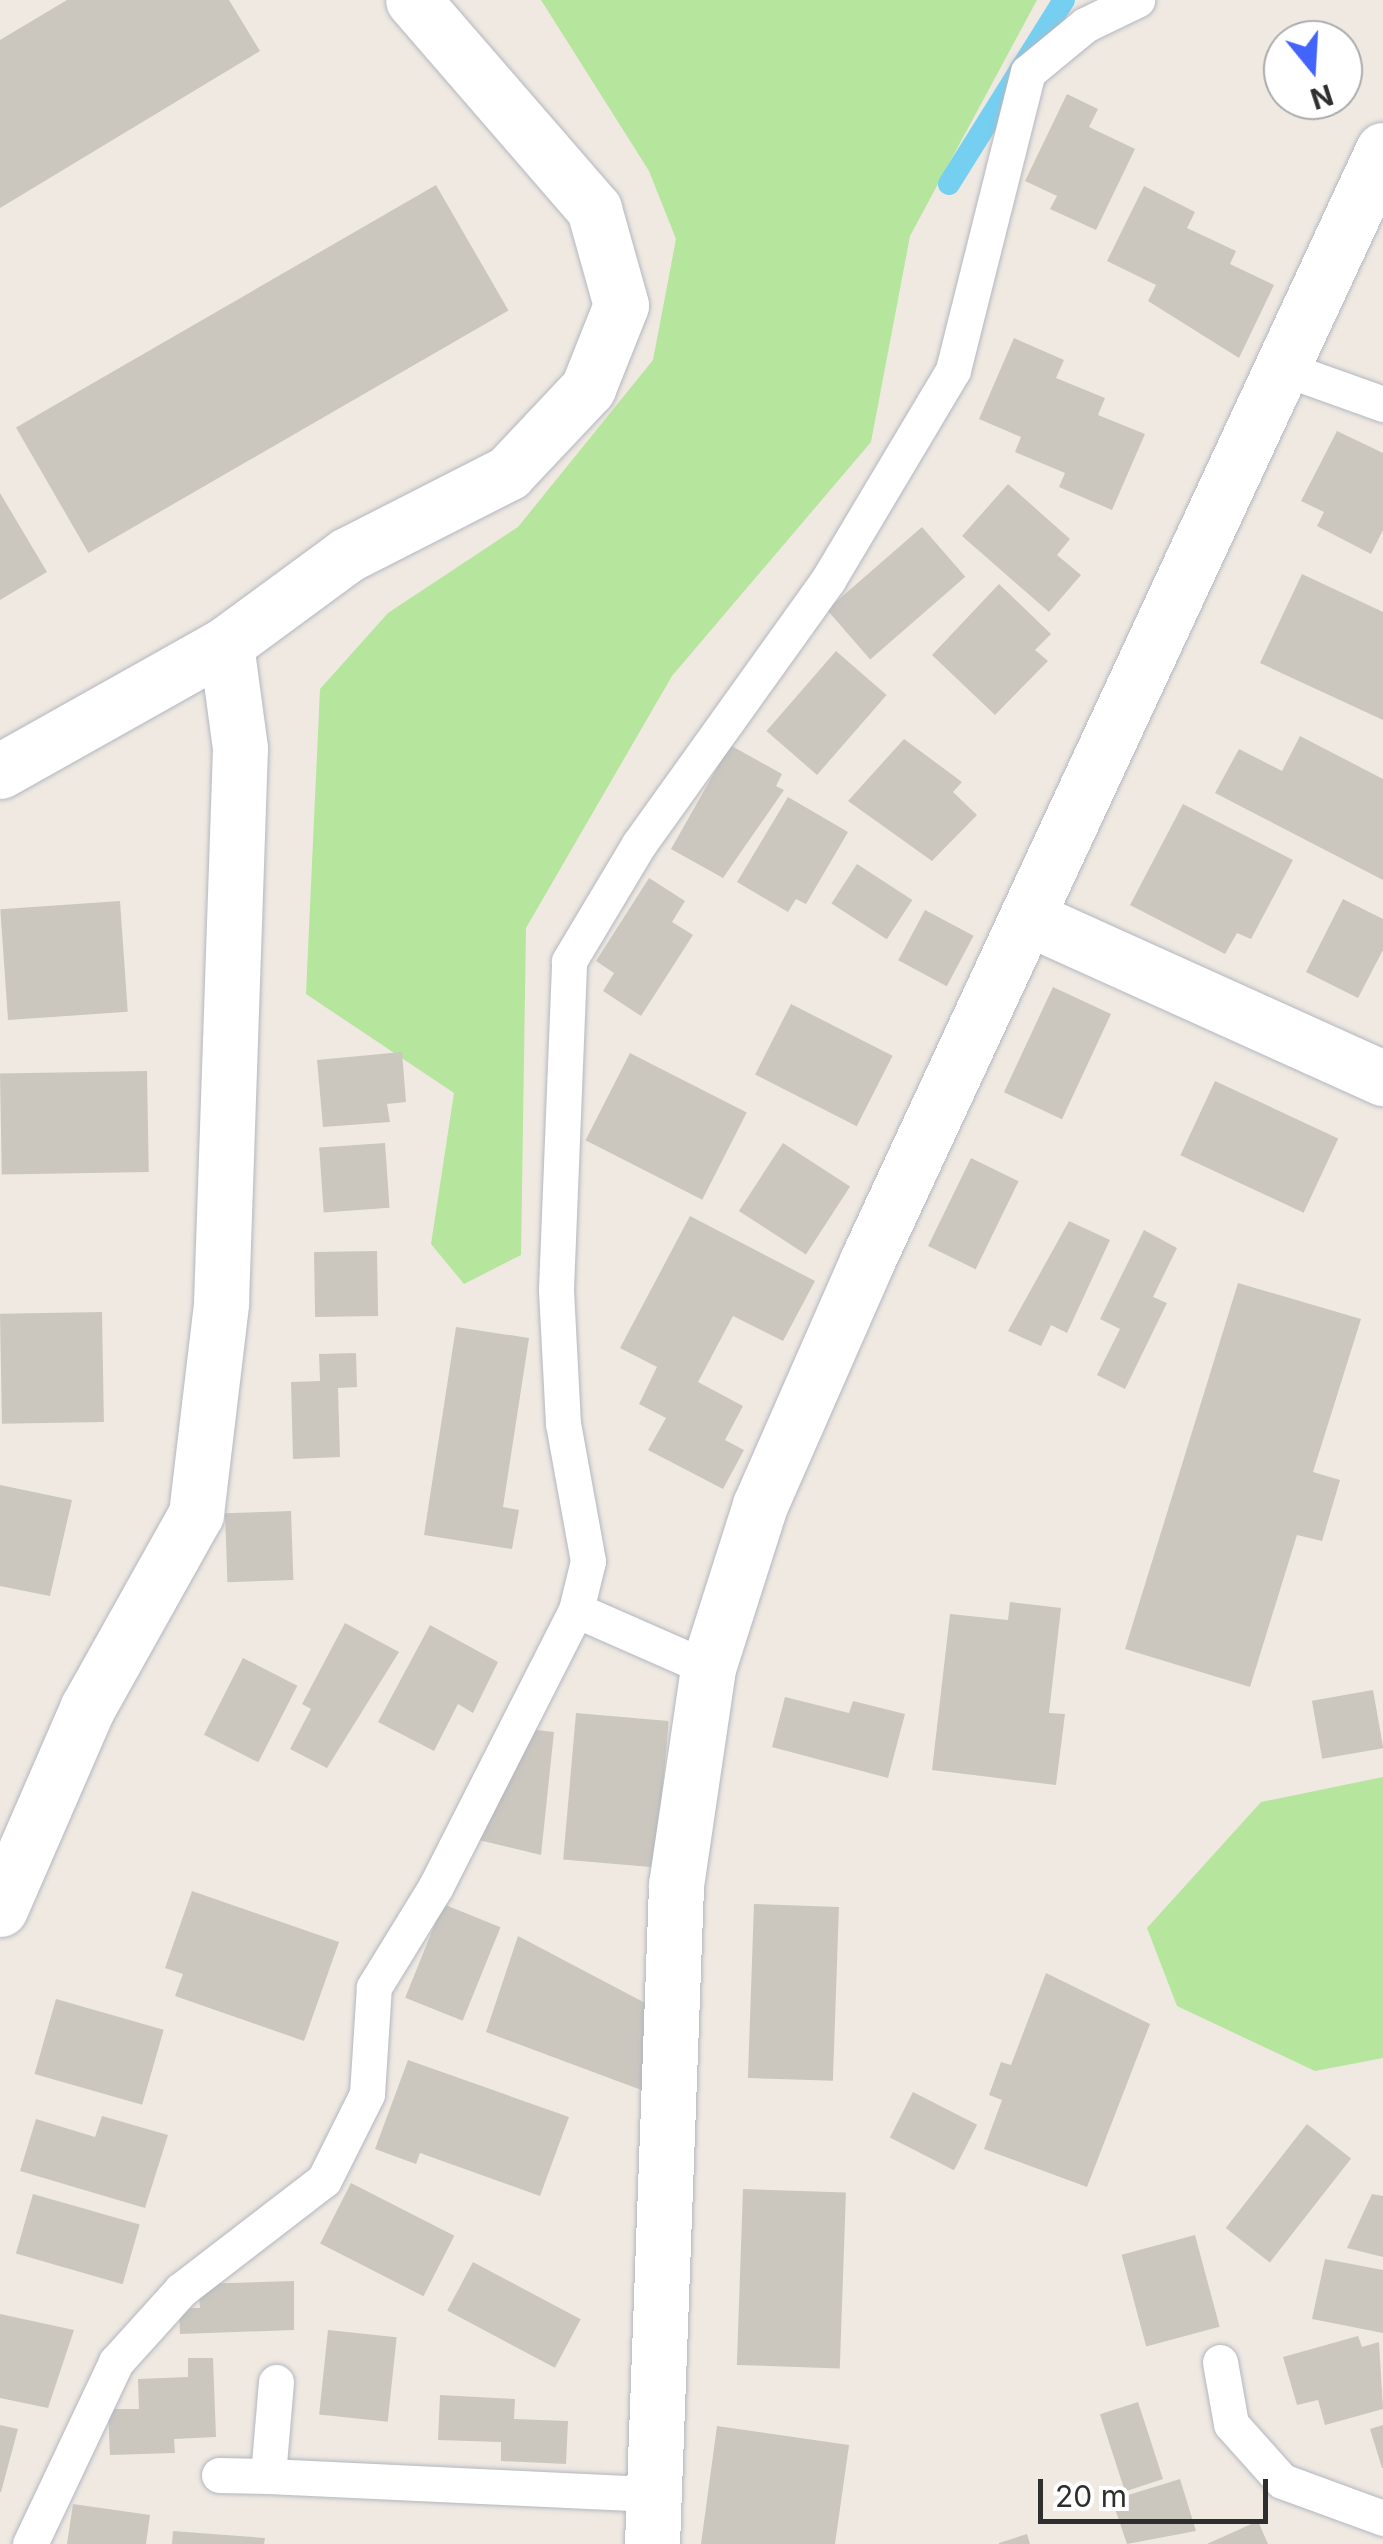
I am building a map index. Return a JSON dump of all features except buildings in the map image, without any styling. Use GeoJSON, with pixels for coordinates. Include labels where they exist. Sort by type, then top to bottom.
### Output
{"type":"FeatureCollection","features":[{"type":"Feature","properties":{"kind":"street"},"geometry":{"type":"LineString","coordinates":[[0,771],[226,644],[347,554],[508,473],[588,388],[621,305],[594,209],[414,0]]}},
{"type":"Feature","properties":{"kind":"street"},"geometry":{"type":"LineString","coordinates":[[653,2519],[676,1884],[708,1668],[760,1505],[1277,366],[1383,150]]}},
{"type":"Feature","properties":{"kind":"street"},"geometry":{"type":"LineString","coordinates":[[0,1909],[88,1707],[196,1514],[222,1283],[240,748],[226,644]]}},
{"type":"Feature","properties":{"kind":"street"},"geometry":{"type":"LineString","coordinates":[[1028,918],[1383,1078]]}},
{"type":"Feature","properties":{"kind":"lane"},"geometry":{"type":"LineString","coordinates":[[30,2544],[116,2362],[181,2290],[324,2180],[367,2094],[374,1987],[576,1610],[588,1560],[563,1424],[556,1289],[569,960],[639,844],[828,580],[953,370],[1028,72],[1085,25],[1137,0]]}},
{"type":"Feature","properties":{"kind":"lane"},"geometry":{"type":"LineString","coordinates":[[1277,366],[1383,404]]}},
{"type":"Feature","properties":{"kind":"lane"},"geometry":{"type":"LineString","coordinates":[[576,1610],[708,1668]]}},
{"type":"Feature","properties":{"kind":"lane"},"geometry":{"type":"LineString","coordinates":[[1220,2362],[1231,2424],[1282,2481],[1383,2518]]}},
{"type":"Feature","properties":{"kind":"lane"},"geometry":{"type":"LineString","coordinates":[[268,2476],[276,2382]]}},
{"type":"Feature","properties":{"kind":"lane"},"geometry":{"type":"LineString","coordinates":[[219,2475],[268,2476],[653,2519]]}},
{"type":"Feature","properties":{"kind":"green space"},"geometry":{"type":"Polygon","coordinates":[[[541,0],[1037,0],[910,236],[871,442],[672,676],[526,928],[521,1255],[464,1284],[431,1244],[454,1093],[306,994],[320,689],[388,613],[518,527],[653,360],[676,239],[649,171],[541,0]]]}},
{"type":"Feature","properties":{"kind":"green space"},"geometry":{"type":"Polygon","coordinates":[[[1383,1777],[1383,2058],[1315,2071],[1177,2006],[1147,1928],[1261,1802],[1383,1777]]]}},
{"type":"Feature","properties":{"kind":"waterway"},"geometry":{"type":"LineString","coordinates":[[949,184],[1064,0]]}}]}
